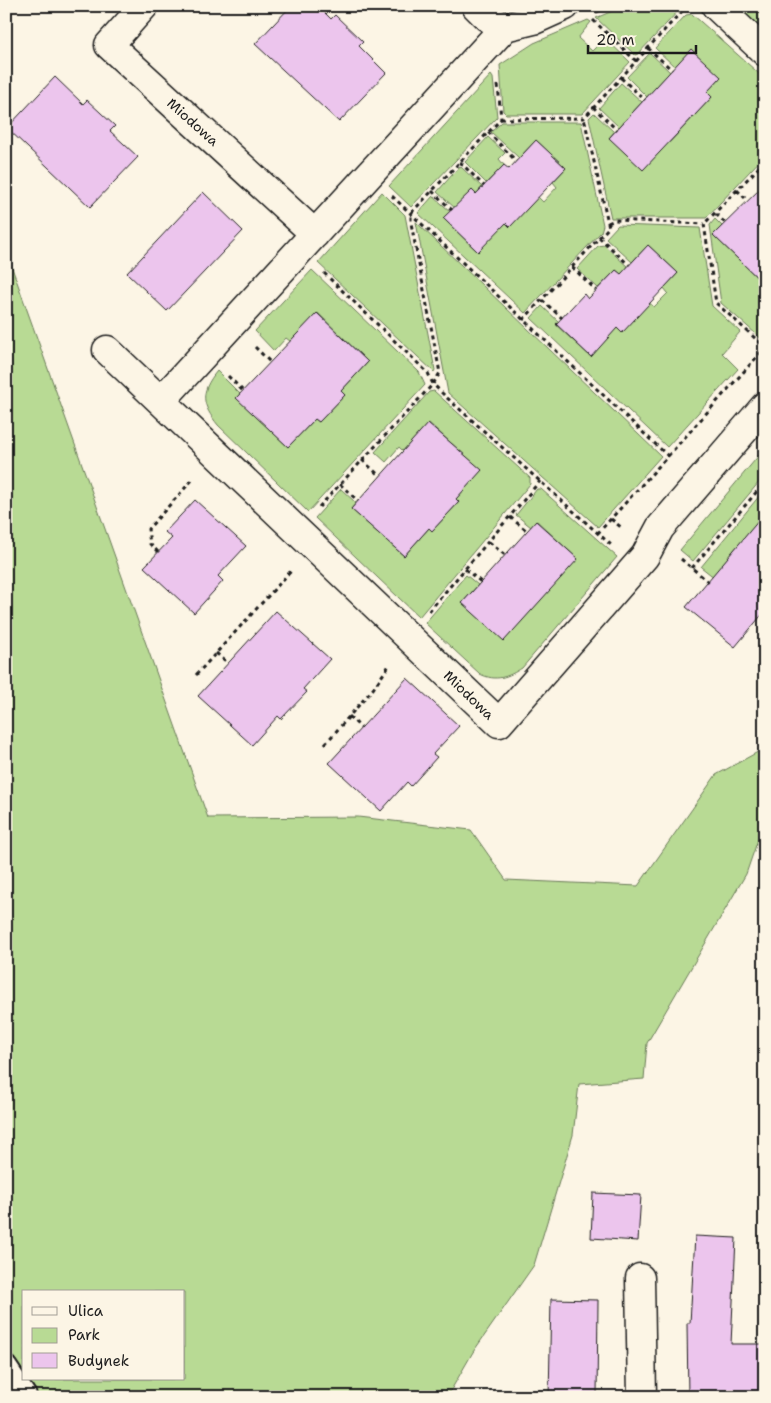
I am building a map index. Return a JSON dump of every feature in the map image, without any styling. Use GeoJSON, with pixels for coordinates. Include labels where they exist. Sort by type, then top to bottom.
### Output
{"type":"FeatureCollection","features":[{"type":"Feature","properties":{"kind":"street","name":"Miodowa"},"geometry":{"type":"LineString","coordinates":[[144,6],[109,45],[307,242]]}},
{"type":"Feature","properties":{"kind":"street"},"geometry":{"type":"LineString","coordinates":[[476,6],[487,17],[505,27]]}},
{"type":"Feature","properties":{"kind":"street"},"geometry":{"type":"LineString","coordinates":[[161,401],[505,27],[534,20],[565,6]]}},
{"type":"Feature","properties":{"kind":"street"},"geometry":{"type":"LineString","coordinates":[[716,6],[765,52]]}},
{"type":"Feature","properties":{"kind":"street","name":"Miodowa"},"geometry":{"type":"LineString","coordinates":[[106,350],[313,546],[417,627],[499,723],[645,556],[660,528],[765,406]]}},
{"type":"Feature","properties":{"kind":"street"},"geometry":{"type":"LineString","coordinates":[[640,1278],[642,1397]]}},
{"type":"Feature","properties":{"kind":"lane"},"geometry":{"type":"LineString","coordinates":[[6,1367],[26,1397]]}},
{"type":"Feature","properties":{"kind":"path"},"geometry":{"type":"LineString","coordinates":[[611,6],[588,16],[636,61]]}},
{"type":"Feature","properties":{"kind":"path"},"geometry":{"type":"LineString","coordinates":[[314,512],[433,384],[440,373],[411,223],[411,213],[501,119],[584,118],[686,6]]}},
{"type":"Feature","properties":{"kind":"path"},"geometry":{"type":"LineString","coordinates":[[648,48],[672,70]]}},
{"type":"Feature","properties":{"kind":"path"},"geometry":{"type":"LineString","coordinates":[[621,78],[645,100]]}},
{"type":"Feature","properties":{"kind":"path"},"geometry":{"type":"LineString","coordinates":[[498,82],[501,119]]}},
{"type":"Feature","properties":{"kind":"path"},"geometry":{"type":"LineString","coordinates":[[594,108],[617,130]]}},
{"type":"Feature","properties":{"kind":"path"},"geometry":{"type":"LineString","coordinates":[[524,320],[609,227],[584,118]]}},
{"type":"Feature","properties":{"kind":"path"},"geometry":{"type":"LineString","coordinates":[[488,132],[516,161]]}},
{"type":"Feature","properties":{"kind":"path"},"geometry":{"type":"LineString","coordinates":[[608,223],[615,220],[704,224],[716,214],[765,161]]}},
{"type":"Feature","properties":{"kind":"path"},"geometry":{"type":"LineString","coordinates":[[460,162],[484,186]]}},
{"type":"Feature","properties":{"kind":"path"},"geometry":{"type":"LineString","coordinates":[[371,173],[668,456]]}},
{"type":"Feature","properties":{"kind":"path"},"geometry":{"type":"LineString","coordinates":[[737,190],[745,198]]}},
{"type":"Feature","properties":{"kind":"path"},"geometry":{"type":"LineString","coordinates":[[432,191],[452,210]]}},
{"type":"Feature","properties":{"kind":"path"},"geometry":{"type":"LineString","coordinates":[[716,214],[725,223]]}},
{"type":"Feature","properties":{"kind":"path"},"geometry":{"type":"LineString","coordinates":[[598,533],[765,347],[716,303],[704,224]]}},
{"type":"Feature","properties":{"kind":"path"},"geometry":{"type":"LineString","coordinates":[[599,237],[629,264]]}},
{"type":"Feature","properties":{"kind":"path"},"geometry":{"type":"LineString","coordinates":[[307,242],[428,372],[433,384],[635,567]]}},
{"type":"Feature","properties":{"kind":"path"},"geometry":{"type":"LineString","coordinates":[[572,267],[596,290]]}},
{"type":"Feature","properties":{"kind":"path"},"geometry":{"type":"LineString","coordinates":[[542,300],[562,318]]}},
{"type":"Feature","properties":{"kind":"path"},"geometry":{"type":"LineString","coordinates":[[250,343],[271,363]]}},
{"type":"Feature","properties":{"kind":"path"},"geometry":{"type":"LineString","coordinates":[[158,552],[150,544],[148,529],[216,454]]}},
{"type":"Feature","properties":{"kind":"path"},"geometry":{"type":"LineString","coordinates":[[362,460],[380,476]]}},
{"type":"Feature","properties":{"kind":"path"},"geometry":{"type":"LineString","coordinates":[[325,744],[373,689],[397,650],[540,482]]}},
{"type":"Feature","properties":{"kind":"path"},"geometry":{"type":"LineString","coordinates":[[692,568],[765,482]]}},
{"type":"Feature","properties":{"kind":"path"},"geometry":{"type":"LineString","coordinates":[[340,484],[358,501]]}},
{"type":"Feature","properties":{"kind":"path"},"geometry":{"type":"LineString","coordinates":[[510,517],[527,531]]}},
{"type":"Feature","properties":{"kind":"path"},"geometry":{"type":"LineString","coordinates":[[611,519],[624,530]]}},
{"type":"Feature","properties":{"kind":"path"},"geometry":{"type":"LineString","coordinates":[[489,542],[505,555]]}},
{"type":"Feature","properties":{"kind":"path"},"geometry":{"type":"LineString","coordinates":[[196,675],[313,546]]}},
{"type":"Feature","properties":{"kind":"path"},"geometry":{"type":"LineString","coordinates":[[465,569],[481,582]]}},
{"type":"Feature","properties":{"kind":"path"},"geometry":{"type":"LineString","coordinates":[[216,653],[228,663]]}},
{"type":"Feature","properties":{"kind":"path"},"geometry":{"type":"LineString","coordinates":[[349,716],[361,728]]}},
{"type":"Feature","properties":{"kind":"green space"},"geometry":{"type":"Polygon","coordinates":[[[624,6],[676,6],[681,8],[635,55],[596,18],[624,6]]]}},
{"type":"Feature","properties":{"kind":"green space"},"geometry":{"type":"Polygon","coordinates":[[[736,6],[765,6],[765,33],[736,6]]]}},
{"type":"Feature","properties":{"kind":"green space"},"geometry":{"type":"Polygon","coordinates":[[[692,14],[765,79],[765,155],[706,218],[611,218],[589,118],[594,113],[614,132],[609,138],[670,142],[712,97],[707,92],[721,77],[675,67],[655,48],[686,15],[692,14]]]}},
{"type":"Feature","properties":{"kind":"green space"},"geometry":{"type":"Polygon","coordinates":[[[588,20],[591,22],[578,38],[592,51],[605,38],[630,62],[582,114],[506,114],[503,111],[500,65],[534,43],[588,20]]]}},
{"type":"Feature","properties":{"kind":"green space"},"geometry":{"type":"Polygon","coordinates":[[[650,53],[670,72],[647,97],[627,77],[650,53]]]}},
{"type":"Feature","properties":{"kind":"green space"},"geometry":{"type":"Polygon","coordinates":[[[491,75],[493,78],[497,117],[411,207],[389,186],[491,75]]]}},
{"type":"Feature","properties":{"kind":"green space"},"geometry":{"type":"Polygon","coordinates":[[[621,83],[642,102],[619,127],[599,108],[621,83]]]}},
{"type":"Feature","properties":{"kind":"green space"},"geometry":{"type":"Polygon","coordinates":[[[502,122],[581,122],[603,225],[601,232],[525,313],[418,213],[433,196],[451,212],[444,219],[478,252],[502,219],[510,227],[534,193],[543,202],[557,187],[553,182],[566,168],[536,140],[519,158],[491,132],[502,122]]]}},
{"type":"Feature","properties":{"kind":"green space"},"geometry":{"type":"Polygon","coordinates":[[[488,137],[505,153],[499,159],[504,165],[486,183],[465,162],[488,137]]]}},
{"type":"Feature","properties":{"kind":"green space"},"geometry":{"type":"Polygon","coordinates":[[[460,166],[482,187],[476,194],[472,190],[455,208],[437,192],[460,166]]]}},
{"type":"Feature","properties":{"kind":"green space"},"geometry":{"type":"Polygon","coordinates":[[[382,192],[405,215],[434,372],[318,263],[382,192]]]}},
{"type":"Feature","properties":{"kind":"green space"},"geometry":{"type":"Polygon","coordinates":[[[715,219],[722,226],[713,235],[765,285],[765,342],[721,303],[710,225],[715,219]]]}},
{"type":"Feature","properties":{"kind":"green space"},"geometry":{"type":"Polygon","coordinates":[[[416,222],[661,456],[598,527],[448,393],[416,222]]]}},
{"type":"Feature","properties":{"kind":"green space"},"geometry":{"type":"Polygon","coordinates":[[[618,225],[700,228],[712,306],[740,332],[722,353],[738,369],[667,447],[531,318],[542,306],[559,322],[556,325],[591,357],[612,324],[622,332],[645,299],[654,307],[668,293],[664,288],[678,273],[648,245],[632,262],[606,238],[618,225]]]}},
{"type":"Feature","properties":{"kind":"green space"},"geometry":{"type":"Polygon","coordinates":[[[604,245],[628,267],[621,274],[616,270],[598,288],[577,269],[598,246],[604,245]]]}},
{"type":"Feature","properties":{"kind":"green space"},"geometry":{"type":"Polygon","coordinates":[[[6,251],[208,818],[358,817],[471,830],[506,880],[638,886],[716,775],[765,748],[765,819],[746,874],[647,1043],[644,1079],[579,1084],[573,1135],[534,1265],[473,1352],[447,1397],[6,1397],[6,251]]]}},
{"type":"Feature","properties":{"kind":"green space"},"geometry":{"type":"Polygon","coordinates":[[[312,270],[419,372],[425,385],[308,512],[218,425],[206,405],[205,392],[217,371],[240,394],[237,398],[288,447],[315,419],[319,422],[345,395],[341,391],[368,362],[318,313],[290,341],[286,338],[274,351],[255,331],[312,270]]]}},
{"type":"Feature","properties":{"kind":"green space"},"geometry":{"type":"Polygon","coordinates":[[[434,391],[530,478],[530,484],[419,617],[315,518],[341,489],[356,503],[351,509],[404,556],[429,528],[432,531],[459,502],[456,499],[481,470],[429,423],[403,451],[399,447],[386,462],[375,452],[429,392],[434,391]]]}},
{"type":"Feature","properties":{"kind":"green space"},"geometry":{"type":"Polygon","coordinates":[[[765,448],[765,475],[693,561],[680,550],[765,448]]]}},
{"type":"Feature","properties":{"kind":"green space"},"geometry":{"type":"Polygon","coordinates":[[[537,489],[541,489],[617,557],[522,668],[512,674],[491,678],[480,674],[425,623],[466,575],[478,585],[462,603],[578,559],[537,521],[531,527],[516,515],[537,489]]]}},
{"type":"Feature","properties":{"kind":"green space"},"geometry":{"type":"Polygon","coordinates":[[[765,489],[765,513],[759,519],[762,521],[730,555],[715,578],[701,567],[765,489]]]}},
{"type":"Feature","properties":{"kind":"building"},"geometry":{"type":"Polygon","coordinates":[[[291,6],[318,6],[331,19],[335,15],[363,42],[359,46],[386,73],[339,122],[255,44],[291,6]]]}},
{"type":"Feature","properties":{"kind":"building"},"geometry":{"type":"Polygon","coordinates":[[[691,49],[721,77],[707,92],[712,97],[643,170],[609,138],[691,49]]]}},
{"type":"Feature","properties":{"kind":"building"},"geometry":{"type":"Polygon","coordinates":[[[55,77],[83,104],[87,100],[115,126],[110,131],[138,157],[90,207],[7,128],[55,77]]]}},
{"type":"Feature","properties":{"kind":"building"},"geometry":{"type":"Polygon","coordinates":[[[536,140],[566,168],[510,227],[506,223],[478,252],[443,218],[472,190],[476,194],[504,165],[509,169],[536,140]]]}},
{"type":"Feature","properties":{"kind":"building"},"geometry":{"type":"Polygon","coordinates":[[[765,184],[765,285],[713,235],[765,184]]]}},
{"type":"Feature","properties":{"kind":"building"},"geometry":{"type":"Polygon","coordinates":[[[203,192],[243,231],[167,311],[127,273],[203,192]]]}},
{"type":"Feature","properties":{"kind":"building"},"geometry":{"type":"Polygon","coordinates":[[[648,245],[678,273],[622,333],[617,328],[591,357],[556,324],[584,294],[588,299],[616,270],[621,274],[648,245]]]}},
{"type":"Feature","properties":{"kind":"building"},"geometry":{"type":"Polygon","coordinates":[[[317,313],[368,362],[341,391],[345,395],[319,422],[315,419],[288,447],[236,398],[317,313]]]}},
{"type":"Feature","properties":{"kind":"building"},"geometry":{"type":"Polygon","coordinates":[[[428,423],[482,470],[456,499],[459,502],[432,531],[429,528],[404,556],[351,509],[428,423]]]}},
{"type":"Feature","properties":{"kind":"building"},"geometry":{"type":"Polygon","coordinates":[[[195,500],[246,546],[218,576],[223,581],[194,613],[144,567],[172,538],[165,532],[195,500]]]}},
{"type":"Feature","properties":{"kind":"building"},"geometry":{"type":"Polygon","coordinates":[[[765,513],[765,611],[735,647],[686,607],[765,513]]]}},
{"type":"Feature","properties":{"kind":"building"},"geometry":{"type":"Polygon","coordinates":[[[536,521],[578,559],[504,641],[462,603],[536,521]]]}},
{"type":"Feature","properties":{"kind":"building"},"geometry":{"type":"Polygon","coordinates":[[[276,611],[330,659],[303,689],[307,692],[281,719],[278,716],[252,745],[198,696],[276,611]]]}},
{"type":"Feature","properties":{"kind":"building"},"geometry":{"type":"Polygon","coordinates":[[[407,678],[459,726],[433,754],[437,757],[411,786],[407,782],[381,811],[329,763],[407,678]]]}},
{"type":"Feature","properties":{"kind":"building"},"geometry":{"type":"Polygon","coordinates":[[[593,1193],[641,1195],[638,1241],[591,1238],[593,1193]]]}},
{"type":"Feature","properties":{"kind":"building"},"geometry":{"type":"Polygon","coordinates":[[[695,1236],[736,1238],[731,1344],[765,1344],[765,1379],[761,1382],[761,1392],[733,1392],[733,1397],[688,1397],[687,1323],[690,1323],[695,1236]]]}},
{"type":"Feature","properties":{"kind":"building"},"geometry":{"type":"Polygon","coordinates":[[[551,1299],[598,1300],[597,1397],[549,1397],[551,1299]]]}}]}
